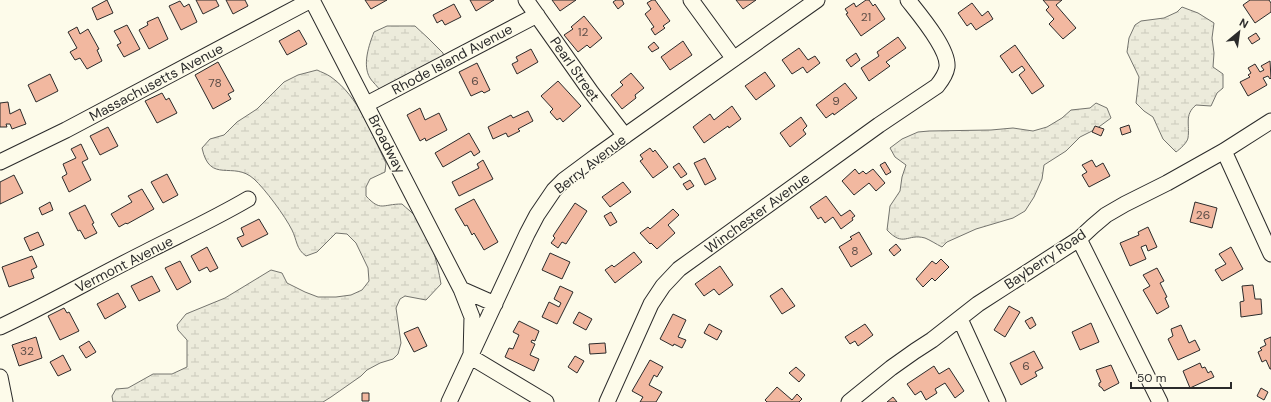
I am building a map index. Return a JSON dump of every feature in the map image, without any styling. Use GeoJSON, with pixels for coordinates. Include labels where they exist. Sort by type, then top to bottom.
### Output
{"type":"FeatureCollection","features":[{"type":"Feature","properties":{"kind":"street","name":"Broadway"},"geometry":{"type":"LineString","coordinates":[[312,0],[367,104],[461,289],[472,317],[470,357]]}},
{"type":"Feature","properties":{"kind":"street","name":"Massachusetts Avenue"},"geometry":{"type":"LineString","coordinates":[[0,162],[66,130],[312,0]]}},
{"type":"Feature","properties":{"kind":"street","name":"Pearl Street"},"geometry":{"type":"LineString","coordinates":[[526,0],[591,92],[625,136]]}},
{"type":"Feature","properties":{"kind":"street"},"geometry":{"type":"LineString","coordinates":[[691,0],[734,59]]}},
{"type":"Feature","properties":{"kind":"street","name":"Berry Avenue"},"geometry":{"type":"LineString","coordinates":[[449,402],[527,234],[548,197],[564,180],[817,0]]}},
{"type":"Feature","properties":{"kind":"street","name":"Winchester Avenue"},"geometry":{"type":"LineString","coordinates":[[607,402],[651,304],[663,286],[680,269],[769,206],[802,180],[880,124],[937,86],[947,67],[945,55],[940,43],[908,0]]}},
{"type":"Feature","properties":{"kind":"street","name":"Rhode Island Avenue"},"geometry":{"type":"LineString","coordinates":[[367,104],[537,14]]}},
{"type":"Feature","properties":{"kind":"street","name":"Bayberry Road"},"geometry":{"type":"LineString","coordinates":[[849,402],[890,368],[960,319],[978,304],[1079,239],[1106,215],[1118,207],[1167,183],[1224,151],[1271,120]]}},
{"type":"Feature","properties":{"kind":"street"},"geometry":{"type":"LineString","coordinates":[[1224,151],[1271,254]]}},
{"type":"Feature","properties":{"kind":"street","name":"Vermont Avenue"},"geometry":{"type":"LineString","coordinates":[[0,327],[248,200]]}},
{"type":"Feature","properties":{"kind":"street"},"geometry":{"type":"LineString","coordinates":[[1079,239],[1160,402]]}},
{"type":"Feature","properties":{"kind":"street"},"geometry":{"type":"LineString","coordinates":[[461,289],[495,304]]}},
{"type":"Feature","properties":{"kind":"street"},"geometry":{"type":"LineString","coordinates":[[960,319],[998,402]]}},
{"type":"Feature","properties":{"kind":"street"},"geometry":{"type":"LineString","coordinates":[[470,357],[546,402]]}},
{"type":"Feature","properties":{"kind":"street"},"geometry":{"type":"LineString","coordinates":[[0,377],[5,402]]}},
{"type":"Feature","properties":{"kind":"green space"},"geometry":{"type":"Polygon","coordinates":[[[1182,7],[1198,13],[1214,23],[1212,38],[1214,53],[1213,67],[1223,74],[1223,88],[1217,93],[1211,106],[1196,105],[1192,109],[1188,120],[1188,138],[1183,146],[1176,152],[1163,139],[1153,117],[1136,103],[1139,77],[1127,52],[1129,38],[1135,25],[1141,21],[1164,18],[1177,12],[1182,7]]]}},
{"type":"Feature","properties":{"kind":"green space"},"geometry":{"type":"Polygon","coordinates":[[[387,26],[415,26],[443,53],[444,59],[380,91],[370,78],[366,61],[368,49],[374,32],[387,26]]]}},
{"type":"Feature","properties":{"kind":"green space"},"geometry":{"type":"Polygon","coordinates":[[[317,70],[331,77],[341,85],[357,105],[386,163],[385,172],[370,179],[366,187],[366,196],[379,206],[402,204],[411,212],[426,232],[438,266],[441,284],[426,300],[405,296],[400,299],[396,308],[401,343],[398,354],[393,359],[380,363],[367,370],[361,376],[323,402],[113,402],[112,396],[116,389],[128,388],[153,374],[172,374],[187,367],[187,340],[178,330],[177,325],[186,314],[225,298],[271,270],[282,273],[287,283],[318,297],[351,295],[362,290],[369,281],[368,268],[356,243],[347,234],[336,233],[317,252],[306,256],[298,247],[292,230],[285,218],[259,183],[246,174],[238,171],[216,169],[211,166],[206,159],[202,148],[210,139],[224,135],[237,122],[257,109],[284,82],[298,75],[317,70]]]}},
{"type":"Feature","properties":{"kind":"green space"},"geometry":{"type":"Polygon","coordinates":[[[1096,103],[1107,108],[1111,118],[1096,129],[1080,137],[1066,151],[1044,165],[1042,179],[1034,197],[1025,211],[1013,218],[976,229],[947,242],[942,247],[925,238],[898,238],[887,230],[890,206],[900,191],[906,165],[895,157],[890,148],[902,139],[918,132],[929,131],[991,130],[1013,128],[1033,131],[1047,127],[1062,118],[1071,110],[1090,108],[1096,103]]]}},
{"type":"Feature","properties":{"kind":"building"},"geometry":{"type":"Polygon","coordinates":[[[107,0],[113,13],[97,20],[92,8],[107,0]]]}},
{"type":"Feature","properties":{"kind":"building"},"geometry":{"type":"Polygon","coordinates":[[[196,0],[216,0],[219,6],[203,14],[196,0]]]}},
{"type":"Feature","properties":{"kind":"building"},"geometry":{"type":"Polygon","coordinates":[[[226,0],[245,0],[248,6],[233,14],[226,0]]]}},
{"type":"Feature","properties":{"kind":"building"},"geometry":{"type":"Polygon","coordinates":[[[365,0],[387,0],[371,9],[365,0]]]}},
{"type":"Feature","properties":{"kind":"building"},"geometry":{"type":"Polygon","coordinates":[[[470,0],[494,0],[476,11],[470,0]]]}},
{"type":"Feature","properties":{"kind":"building"},"geometry":{"type":"Polygon","coordinates":[[[552,0],[576,0],[560,11],[552,0]]]}},
{"type":"Feature","properties":{"kind":"building"},"geometry":{"type":"Polygon","coordinates":[[[616,0],[622,0],[624,4],[618,9],[613,2],[616,0]]]}},
{"type":"Feature","properties":{"kind":"building"},"geometry":{"type":"Polygon","coordinates":[[[655,0],[670,21],[663,26],[665,28],[655,35],[651,29],[654,27],[645,14],[651,9],[647,3],[655,0]]]}},
{"type":"Feature","properties":{"kind":"building"},"geometry":{"type":"Polygon","coordinates":[[[736,0],[756,0],[743,9],[736,0]]]}},
{"type":"Feature","properties":{"kind":"building"},"geometry":{"type":"Polygon","coordinates":[[[866,0],[869,0],[873,6],[875,4],[885,19],[861,36],[846,14],[848,13],[845,9],[854,3],[856,7],[866,0]]]}},
{"type":"Feature","properties":{"kind":"building"},"geometry":{"type":"Polygon","coordinates":[[[1043,0],[1062,0],[1056,5],[1076,28],[1063,39],[1049,24],[1054,19],[1046,10],[1049,7],[1043,0]]]}},
{"type":"Feature","properties":{"kind":"building"},"geometry":{"type":"Polygon","coordinates":[[[1250,0],[1269,0],[1271,3],[1271,12],[1255,23],[1243,5],[1250,0]]]}},
{"type":"Feature","properties":{"kind":"building"},"geometry":{"type":"Polygon","coordinates":[[[180,1],[184,7],[189,4],[197,22],[181,30],[169,6],[180,1]]]}},
{"type":"Feature","properties":{"kind":"building"},"geometry":{"type":"Polygon","coordinates":[[[972,3],[982,16],[988,11],[993,19],[976,30],[971,23],[967,26],[958,13],[972,3]]]}},
{"type":"Feature","properties":{"kind":"building"},"geometry":{"type":"Polygon","coordinates":[[[454,4],[461,17],[445,25],[442,20],[437,23],[433,15],[454,4]]]}},
{"type":"Feature","properties":{"kind":"building"},"geometry":{"type":"Polygon","coordinates":[[[584,16],[602,38],[590,48],[587,45],[578,52],[564,35],[573,29],[571,27],[584,16]]]}},
{"type":"Feature","properties":{"kind":"building"},"geometry":{"type":"Polygon","coordinates":[[[158,17],[168,39],[149,49],[139,30],[148,25],[147,22],[158,17]]]}},
{"type":"Feature","properties":{"kind":"building"},"geometry":{"type":"Polygon","coordinates":[[[127,25],[140,49],[124,57],[117,45],[121,43],[114,31],[127,25]]]}},
{"type":"Feature","properties":{"kind":"building"},"geometry":{"type":"Polygon","coordinates":[[[77,27],[80,34],[88,29],[99,49],[97,50],[102,61],[87,69],[80,58],[75,60],[70,52],[77,48],[68,32],[77,27]]]}},
{"type":"Feature","properties":{"kind":"building"},"geometry":{"type":"Polygon","coordinates":[[[299,30],[307,44],[287,55],[279,41],[299,30]]]}},
{"type":"Feature","properties":{"kind":"building"},"geometry":{"type":"Polygon","coordinates":[[[1256,33],[1260,39],[1252,44],[1248,38],[1256,33]]]}},
{"type":"Feature","properties":{"kind":"building"},"geometry":{"type":"Polygon","coordinates":[[[898,37],[906,48],[886,62],[890,66],[869,81],[861,68],[879,56],[877,52],[898,37]]]}},
{"type":"Feature","properties":{"kind":"building"},"geometry":{"type":"Polygon","coordinates":[[[683,41],[692,55],[670,70],[661,57],[683,41]]]}},
{"type":"Feature","properties":{"kind":"building"},"geometry":{"type":"Polygon","coordinates":[[[654,42],[659,48],[652,52],[648,47],[654,42]]]}},
{"type":"Feature","properties":{"kind":"building"},"geometry":{"type":"Polygon","coordinates":[[[1015,45],[1044,86],[1032,94],[1019,75],[1025,70],[1022,66],[1012,73],[1000,56],[1015,45]]]}},
{"type":"Feature","properties":{"kind":"building"},"geometry":{"type":"Polygon","coordinates":[[[799,48],[808,60],[815,56],[820,63],[807,73],[803,67],[792,74],[782,60],[799,48]]]}},
{"type":"Feature","properties":{"kind":"building"},"geometry":{"type":"Polygon","coordinates":[[[531,49],[538,62],[517,74],[512,64],[518,61],[516,57],[531,49]]]}},
{"type":"Feature","properties":{"kind":"building"},"geometry":{"type":"Polygon","coordinates":[[[856,53],[860,60],[851,67],[846,60],[856,53]]]}},
{"type":"Feature","properties":{"kind":"building"},"geometry":{"type":"Polygon","coordinates":[[[1270,61],[1271,78],[1270,79],[1268,76],[1263,78],[1267,85],[1248,96],[1240,82],[1250,77],[1248,75],[1251,73],[1248,68],[1255,64],[1260,72],[1264,70],[1261,66],[1270,61]]]}},
{"type":"Feature","properties":{"kind":"building"},"geometry":{"type":"Polygon","coordinates":[[[218,62],[234,91],[228,94],[231,99],[213,109],[195,75],[218,62]]]}},
{"type":"Feature","properties":{"kind":"building"},"geometry":{"type":"Polygon","coordinates":[[[477,63],[490,90],[484,93],[482,91],[471,96],[459,72],[477,63]]]}},
{"type":"Feature","properties":{"kind":"building"},"geometry":{"type":"Polygon","coordinates":[[[765,72],[775,86],[756,100],[745,86],[765,72]]]}},
{"type":"Feature","properties":{"kind":"building"},"geometry":{"type":"Polygon","coordinates":[[[631,73],[644,88],[635,95],[636,98],[622,109],[611,95],[623,85],[620,82],[631,73]]]}},
{"type":"Feature","properties":{"kind":"building"},"geometry":{"type":"Polygon","coordinates":[[[50,74],[58,91],[36,102],[28,85],[50,74]]]}},
{"type":"Feature","properties":{"kind":"building"},"geometry":{"type":"Polygon","coordinates":[[[558,81],[581,106],[563,122],[560,118],[557,120],[550,112],[553,109],[541,96],[558,81]]]}},
{"type":"Feature","properties":{"kind":"building"},"geometry":{"type":"Polygon","coordinates":[[[845,83],[857,98],[834,115],[833,113],[826,118],[816,105],[845,83]]]}},
{"type":"Feature","properties":{"kind":"building"},"geometry":{"type":"Polygon","coordinates":[[[162,93],[166,100],[169,98],[177,113],[157,123],[145,101],[162,93]]]}},
{"type":"Feature","properties":{"kind":"building"},"geometry":{"type":"Polygon","coordinates":[[[8,102],[10,114],[20,109],[26,124],[12,129],[10,124],[6,124],[7,127],[0,127],[0,103],[8,102]]]}},
{"type":"Feature","properties":{"kind":"building"},"geometry":{"type":"Polygon","coordinates":[[[732,106],[741,119],[729,128],[728,126],[704,143],[693,127],[710,114],[714,120],[732,106]]]}},
{"type":"Feature","properties":{"kind":"building"},"geometry":{"type":"Polygon","coordinates":[[[420,108],[425,120],[439,113],[447,130],[426,141],[425,138],[420,141],[407,115],[420,108]]]}},
{"type":"Feature","properties":{"kind":"building"},"geometry":{"type":"Polygon","coordinates":[[[528,111],[533,121],[518,129],[520,131],[508,137],[506,133],[493,139],[488,127],[511,115],[513,118],[528,111]]]}},
{"type":"Feature","properties":{"kind":"building"},"geometry":{"type":"Polygon","coordinates":[[[801,117],[807,126],[803,130],[806,134],[790,147],[780,133],[801,117]]]}},
{"type":"Feature","properties":{"kind":"building"},"geometry":{"type":"Polygon","coordinates":[[[1129,125],[1131,132],[1122,135],[1120,128],[1129,125]]]}},
{"type":"Feature","properties":{"kind":"building"},"geometry":{"type":"Polygon","coordinates":[[[1095,126],[1104,129],[1101,136],[1092,132],[1095,126]]]}},
{"type":"Feature","properties":{"kind":"building"},"geometry":{"type":"Polygon","coordinates":[[[108,127],[118,146],[100,155],[90,136],[108,127]]]}},
{"type":"Feature","properties":{"kind":"building"},"geometry":{"type":"Polygon","coordinates":[[[469,133],[480,152],[474,156],[471,151],[443,167],[435,153],[469,133]]]}},
{"type":"Feature","properties":{"kind":"building"},"geometry":{"type":"Polygon","coordinates":[[[81,144],[88,159],[82,162],[91,180],[69,192],[62,177],[67,174],[63,164],[76,158],[71,149],[81,144]]]}},
{"type":"Feature","properties":{"kind":"building"},"geometry":{"type":"Polygon","coordinates":[[[650,148],[653,152],[655,150],[668,167],[653,178],[640,161],[643,159],[640,155],[650,148]]]}},
{"type":"Feature","properties":{"kind":"building"},"geometry":{"type":"Polygon","coordinates":[[[705,158],[716,179],[705,185],[694,163],[705,158]]]}},
{"type":"Feature","properties":{"kind":"building"},"geometry":{"type":"Polygon","coordinates":[[[483,160],[493,179],[459,196],[452,182],[479,168],[477,164],[483,160]]]}},
{"type":"Feature","properties":{"kind":"building"},"geometry":{"type":"Polygon","coordinates":[[[1092,160],[1096,167],[1103,163],[1110,176],[1089,187],[1082,175],[1087,172],[1082,165],[1092,160]]]}},
{"type":"Feature","properties":{"kind":"building"},"geometry":{"type":"Polygon","coordinates":[[[885,162],[891,172],[886,175],[880,165],[885,162]]]}},
{"type":"Feature","properties":{"kind":"building"},"geometry":{"type":"Polygon","coordinates":[[[679,163],[687,174],[681,178],[673,167],[679,163]]]}},
{"type":"Feature","properties":{"kind":"building"},"geometry":{"type":"Polygon","coordinates":[[[855,169],[859,174],[863,171],[866,174],[873,169],[885,183],[876,191],[869,183],[854,195],[842,181],[855,169]]]}},
{"type":"Feature","properties":{"kind":"building"},"geometry":{"type":"Polygon","coordinates":[[[167,174],[178,195],[163,203],[151,182],[167,174]]]}},
{"type":"Feature","properties":{"kind":"building"},"geometry":{"type":"Polygon","coordinates":[[[14,175],[23,193],[0,204],[0,182],[14,175]]]}},
{"type":"Feature","properties":{"kind":"building"},"geometry":{"type":"Polygon","coordinates":[[[690,180],[694,186],[687,190],[683,184],[690,180]]]}},
{"type":"Feature","properties":{"kind":"building"},"geometry":{"type":"Polygon","coordinates":[[[623,182],[631,192],[610,207],[602,197],[623,182]]]}},
{"type":"Feature","properties":{"kind":"building"},"geometry":{"type":"Polygon","coordinates":[[[142,189],[154,209],[119,227],[111,214],[132,202],[128,196],[142,189]]]}},
{"type":"Feature","properties":{"kind":"building"},"geometry":{"type":"Polygon","coordinates":[[[826,196],[841,216],[850,210],[855,216],[852,218],[853,220],[841,229],[833,217],[825,223],[821,217],[818,219],[810,207],[826,196]]]}},
{"type":"Feature","properties":{"kind":"building"},"geometry":{"type":"Polygon","coordinates":[[[474,199],[498,242],[484,250],[474,233],[472,235],[467,225],[465,226],[455,209],[474,199]]]}},
{"type":"Feature","properties":{"kind":"building"},"geometry":{"type":"Polygon","coordinates":[[[50,202],[53,210],[42,215],[39,208],[50,202]]]}},
{"type":"Feature","properties":{"kind":"building"},"geometry":{"type":"Polygon","coordinates":[[[1195,202],[1217,208],[1212,228],[1190,222],[1195,202]]]}},
{"type":"Feature","properties":{"kind":"building"},"geometry":{"type":"Polygon","coordinates":[[[575,203],[587,211],[566,244],[562,242],[558,248],[551,243],[555,238],[553,236],[575,203]]]}},
{"type":"Feature","properties":{"kind":"building"},"geometry":{"type":"Polygon","coordinates":[[[85,205],[97,233],[85,239],[80,230],[78,231],[69,213],[85,205]]]}},
{"type":"Feature","properties":{"kind":"building"},"geometry":{"type":"Polygon","coordinates":[[[673,209],[679,215],[668,225],[675,233],[657,249],[640,233],[648,227],[650,229],[673,209]]]}},
{"type":"Feature","properties":{"kind":"building"},"geometry":{"type":"Polygon","coordinates":[[[611,212],[617,222],[610,226],[604,216],[611,212]]]}},
{"type":"Feature","properties":{"kind":"building"},"geometry":{"type":"Polygon","coordinates":[[[259,219],[268,234],[242,247],[237,238],[244,235],[241,228],[259,219]]]}},
{"type":"Feature","properties":{"kind":"building"},"geometry":{"type":"Polygon","coordinates":[[[1148,227],[1157,247],[1148,251],[1146,245],[1141,247],[1146,259],[1130,266],[1120,243],[1139,235],[1138,232],[1148,227]]]}},
{"type":"Feature","properties":{"kind":"building"},"geometry":{"type":"Polygon","coordinates":[[[38,232],[44,245],[30,251],[24,238],[38,232]]]}},
{"type":"Feature","properties":{"kind":"building"},"geometry":{"type":"Polygon","coordinates":[[[859,232],[872,254],[851,267],[839,247],[852,239],[850,237],[859,232]]]}},
{"type":"Feature","properties":{"kind":"building"},"geometry":{"type":"Polygon","coordinates":[[[896,244],[901,250],[894,256],[889,250],[896,244]]]}},
{"type":"Feature","properties":{"kind":"building"},"geometry":{"type":"Polygon","coordinates":[[[207,247],[218,268],[210,272],[207,267],[199,271],[191,256],[207,247]]]}},
{"type":"Feature","properties":{"kind":"building"},"geometry":{"type":"Polygon","coordinates":[[[1231,247],[1243,269],[1222,281],[1215,270],[1226,264],[1219,254],[1231,247]]]}},
{"type":"Feature","properties":{"kind":"building"},"geometry":{"type":"Polygon","coordinates":[[[634,252],[642,262],[615,283],[605,270],[612,265],[614,267],[634,252]]]}},
{"type":"Feature","properties":{"kind":"building"},"geometry":{"type":"Polygon","coordinates":[[[550,253],[570,262],[562,279],[542,270],[550,253]]]}},
{"type":"Feature","properties":{"kind":"building"},"geometry":{"type":"Polygon","coordinates":[[[32,256],[37,267],[31,270],[34,278],[9,287],[2,267],[32,256]]]}},
{"type":"Feature","properties":{"kind":"building"},"geometry":{"type":"Polygon","coordinates":[[[941,259],[949,267],[935,281],[932,278],[923,287],[916,279],[932,261],[936,264],[941,259]]]}},
{"type":"Feature","properties":{"kind":"building"},"geometry":{"type":"Polygon","coordinates":[[[180,261],[191,282],[177,290],[165,268],[180,261]]]}},
{"type":"Feature","properties":{"kind":"building"},"geometry":{"type":"Polygon","coordinates":[[[720,266],[733,285],[719,295],[714,289],[704,296],[695,284],[720,266]]]}},
{"type":"Feature","properties":{"kind":"building"},"geometry":{"type":"Polygon","coordinates":[[[1157,268],[1164,281],[1160,283],[1167,297],[1165,298],[1169,307],[1157,314],[1143,290],[1150,286],[1143,275],[1157,268]]]}},
{"type":"Feature","properties":{"kind":"building"},"geometry":{"type":"Polygon","coordinates":[[[152,276],[160,291],[139,301],[131,286],[152,276]]]}},
{"type":"Feature","properties":{"kind":"building"},"geometry":{"type":"Polygon","coordinates":[[[1253,285],[1255,299],[1261,299],[1262,314],[1241,317],[1240,302],[1244,301],[1242,286],[1253,285]]]}},
{"type":"Feature","properties":{"kind":"building"},"geometry":{"type":"Polygon","coordinates":[[[560,286],[573,292],[557,324],[542,317],[549,302],[559,307],[561,303],[554,299],[560,286]]]}},
{"type":"Feature","properties":{"kind":"building"},"geometry":{"type":"Polygon","coordinates":[[[782,288],[795,306],[782,314],[770,296],[782,288]]]}},
{"type":"Feature","properties":{"kind":"building"},"geometry":{"type":"Polygon","coordinates":[[[118,293],[126,307],[105,319],[97,304],[118,293]]]}},
{"type":"Feature","properties":{"kind":"building"},"geometry":{"type":"Polygon","coordinates":[[[1009,306],[1020,312],[1005,337],[994,330],[1009,306]]]}},
{"type":"Feature","properties":{"kind":"building"},"geometry":{"type":"Polygon","coordinates":[[[64,308],[67,313],[69,312],[79,331],[60,340],[48,316],[64,308]]]}},
{"type":"Feature","properties":{"kind":"building"},"geometry":{"type":"Polygon","coordinates":[[[579,312],[592,319],[586,330],[573,323],[579,312]]]}},
{"type":"Feature","properties":{"kind":"building"},"geometry":{"type":"Polygon","coordinates":[[[673,314],[686,320],[678,337],[686,340],[682,348],[674,344],[673,346],[660,339],[673,314]]]}},
{"type":"Feature","properties":{"kind":"building"},"geometry":{"type":"Polygon","coordinates":[[[1032,317],[1036,325],[1030,329],[1025,321],[1032,317]]]}},
{"type":"Feature","properties":{"kind":"building"},"geometry":{"type":"Polygon","coordinates":[[[519,321],[539,331],[535,341],[532,340],[531,342],[535,344],[530,355],[539,359],[534,371],[505,357],[509,348],[513,349],[519,335],[513,332],[519,321]]]}},
{"type":"Feature","properties":{"kind":"building"},"geometry":{"type":"Polygon","coordinates":[[[1091,323],[1099,342],[1080,350],[1072,332],[1091,323]]]}},
{"type":"Feature","properties":{"kind":"building"},"geometry":{"type":"Polygon","coordinates":[[[709,324],[722,331],[717,340],[704,333],[709,324]]]}},
{"type":"Feature","properties":{"kind":"building"},"geometry":{"type":"Polygon","coordinates":[[[865,324],[873,335],[858,346],[855,341],[850,344],[845,337],[865,324]]]}},
{"type":"Feature","properties":{"kind":"building"},"geometry":{"type":"Polygon","coordinates":[[[1181,325],[1189,343],[1195,340],[1200,350],[1178,360],[1168,339],[1173,336],[1171,329],[1181,325]]]}},
{"type":"Feature","properties":{"kind":"building"},"geometry":{"type":"Polygon","coordinates":[[[418,327],[427,346],[414,352],[404,333],[418,327]]]}},
{"type":"Feature","properties":{"kind":"building"},"geometry":{"type":"Polygon","coordinates":[[[36,337],[42,358],[19,366],[12,345],[36,337]]]}},
{"type":"Feature","properties":{"kind":"building"},"geometry":{"type":"Polygon","coordinates":[[[1271,337],[1270,369],[1266,360],[1262,362],[1258,352],[1262,350],[1260,348],[1266,345],[1264,340],[1271,337]]]}},
{"type":"Feature","properties":{"kind":"building"},"geometry":{"type":"Polygon","coordinates":[[[89,341],[96,352],[86,358],[79,347],[89,341]]]}},
{"type":"Feature","properties":{"kind":"building"},"geometry":{"type":"Polygon","coordinates":[[[605,343],[606,353],[590,354],[589,344],[605,343]]]}},
{"type":"Feature","properties":{"kind":"building"},"geometry":{"type":"Polygon","coordinates":[[[1034,351],[1043,368],[1035,372],[1037,376],[1021,385],[1010,363],[1034,351]]]}},
{"type":"Feature","properties":{"kind":"building"},"geometry":{"type":"Polygon","coordinates":[[[63,355],[71,370],[58,376],[50,362],[63,355]]]}},
{"type":"Feature","properties":{"kind":"building"},"geometry":{"type":"Polygon","coordinates":[[[575,356],[584,361],[577,373],[568,367],[575,356]]]}},
{"type":"Feature","properties":{"kind":"building"},"geometry":{"type":"Polygon","coordinates":[[[650,360],[663,367],[657,377],[654,375],[649,385],[662,392],[656,402],[640,402],[643,397],[632,391],[650,360]]]}},
{"type":"Feature","properties":{"kind":"building"},"geometry":{"type":"Polygon","coordinates":[[[1200,363],[1202,368],[1205,367],[1208,373],[1211,371],[1214,377],[1190,388],[1183,371],[1200,363]]]}},
{"type":"Feature","properties":{"kind":"building"},"geometry":{"type":"Polygon","coordinates":[[[1111,365],[1119,383],[1104,391],[1099,386],[1099,383],[1101,382],[1096,370],[1111,365]]]}},
{"type":"Feature","properties":{"kind":"building"},"geometry":{"type":"Polygon","coordinates":[[[934,366],[939,374],[949,368],[964,391],[955,398],[945,383],[935,389],[937,393],[926,400],[921,391],[915,395],[907,384],[934,366]]]}},
{"type":"Feature","properties":{"kind":"building"},"geometry":{"type":"Polygon","coordinates":[[[796,367],[805,375],[799,382],[789,373],[796,367]]]}},
{"type":"Feature","properties":{"kind":"building"},"geometry":{"type":"Polygon","coordinates":[[[777,387],[792,400],[797,394],[802,399],[799,402],[767,402],[765,400],[777,387]]]}},
{"type":"Feature","properties":{"kind":"building"},"geometry":{"type":"Polygon","coordinates":[[[1261,388],[1268,392],[1264,400],[1257,396],[1261,388]]]}},
{"type":"Feature","properties":{"kind":"building"},"geometry":{"type":"Polygon","coordinates":[[[362,393],[369,393],[369,401],[362,401],[362,393]]]}},
{"type":"Feature","properties":{"kind":"building"},"geometry":{"type":"Polygon","coordinates":[[[893,397],[897,402],[887,402],[893,397]]]}}]}
